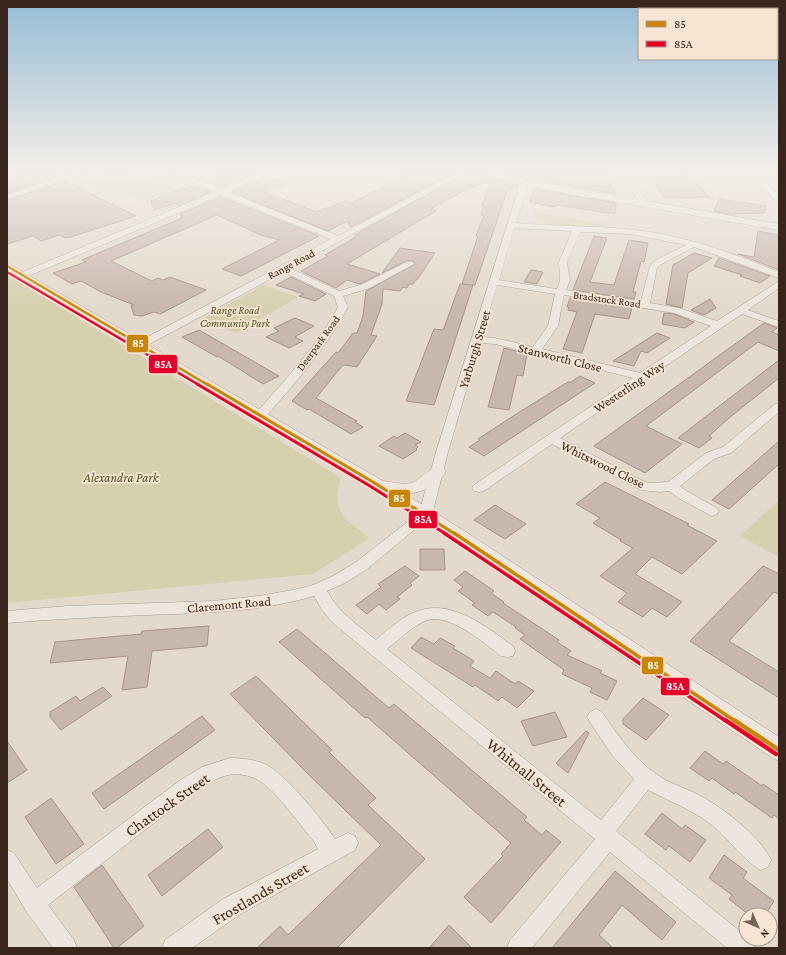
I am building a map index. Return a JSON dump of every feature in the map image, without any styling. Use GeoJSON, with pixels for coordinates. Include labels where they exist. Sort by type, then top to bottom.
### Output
{"type":"FeatureCollection","features":[{"type":"Feature","properties":{"kind":"street"},"geometry":{"type":"LineString","coordinates":[[23,275],[163,217]]}},
{"type":"Feature","properties":{"kind":"street"},"geometry":{"type":"LineString","coordinates":[[283,217],[338,239]]}},
{"type":"Feature","properties":{"kind":"street","name":"Range Road"},"geometry":{"type":"LineString","coordinates":[[140,345],[380,217]]}},
{"type":"Feature","properties":{"kind":"street","name":"Yarburgh Street"},"geometry":{"type":"LineString","coordinates":[[425,515],[438,472],[442,452],[478,340],[514,217]]}},
{"type":"Feature","properties":{"kind":"street"},"geometry":{"type":"LineString","coordinates":[[720,217],[779,227]]}},
{"type":"Feature","properties":{"kind":"street"},"geometry":{"type":"LineString","coordinates":[[512,225],[630,232],[693,244],[729,254],[779,274]]}},
{"type":"Feature","properties":{"kind":"street"},"geometry":{"type":"LineString","coordinates":[[536,351],[553,326],[560,292],[565,280],[563,262],[577,230]]}},
{"type":"Feature","properties":{"kind":"street"},"geometry":{"type":"LineString","coordinates":[[645,305],[653,268],[657,263],[693,244]]}},
{"type":"Feature","properties":{"kind":"street"},"geometry":{"type":"LineString","coordinates":[[283,268],[338,294],[352,292],[367,286],[410,264]]}},
{"type":"Feature","properties":{"kind":"street"},"geometry":{"type":"LineString","coordinates":[[7,266],[377,485],[425,515],[468,542],[779,750]]}},
{"type":"Feature","properties":{"kind":"street","name":"Bradstock Road"},"geometry":{"type":"LineString","coordinates":[[494,282],[676,310],[718,325]]}},
{"type":"Feature","properties":{"kind":"street","name":"Westerling Way"},"geometry":{"type":"LineString","coordinates":[[479,488],[779,284]]}},
{"type":"Feature","properties":{"kind":"street","name":"Deerpark Road"},"geometry":{"type":"LineString","coordinates":[[260,416],[304,365],[334,325],[343,307],[338,294]]}},
{"type":"Feature","properties":{"kind":"street"},"geometry":{"type":"LineString","coordinates":[[740,310],[779,324]]}},
{"type":"Feature","properties":{"kind":"street","name":"Stanworth Close"},"geometry":{"type":"LineString","coordinates":[[478,340],[495,342],[536,351],[642,377]]}},
{"type":"Feature","properties":{"kind":"street"},"geometry":{"type":"LineString","coordinates":[[712,511],[682,495],[675,484],[710,456],[727,450],[779,406]]}},
{"type":"Feature","properties":{"kind":"street","name":"Whitswood Close"},"geometry":{"type":"LineString","coordinates":[[552,439],[646,487],[660,488],[675,484]]}},
{"type":"Feature","properties":{"kind":"street"},"geometry":{"type":"LineString","coordinates":[[377,485],[391,488],[412,489],[422,486],[438,472]]}},
{"type":"Feature","properties":{"kind":"street","name":"Claremont Road"},"geometry":{"type":"LineString","coordinates":[[7,617],[68,612],[213,607],[278,599],[318,590],[361,566],[425,515]]}},
{"type":"Feature","properties":{"kind":"street","name":"Whitnall Street"},"geometry":{"type":"LineString","coordinates":[[318,590],[327,606],[340,620],[744,948]]}},
{"type":"Feature","properties":{"kind":"street"},"geometry":{"type":"LineString","coordinates":[[376,649],[419,616],[431,612],[455,618],[470,625],[507,651]]}},
{"type":"Feature","properties":{"kind":"street"},"geometry":{"type":"LineString","coordinates":[[596,717],[612,742],[646,779],[693,802],[710,813],[738,834],[761,860]]}},
{"type":"Feature","properties":{"kind":"street","name":"Chattock Street"},"geometry":{"type":"LineString","coordinates":[[34,903],[186,787],[209,773],[230,766],[245,767],[262,772],[278,785],[320,833],[340,847]]}},
{"type":"Feature","properties":{"kind":"street"},"geometry":{"type":"LineString","coordinates":[[518,948],[606,835],[646,779]]}},
{"type":"Feature","properties":{"kind":"street","name":"Frostlands Street"},"geometry":{"type":"LineString","coordinates":[[173,948],[231,907],[340,847]]}},
{"type":"Feature","properties":{"kind":"street"},"geometry":{"type":"LineString","coordinates":[[7,860],[34,903],[66,948]]}},
{"type":"Feature","properties":{"kind":"green space"},"geometry":{"type":"Polygon","coordinates":[[[535,217],[561,217],[603,224],[602,228],[549,226],[535,217]]]}},
{"type":"Feature","properties":{"kind":"green space","name":"Alexandra Park"},"geometry":{"type":"Polygon","coordinates":[[[7,275],[341,478],[337,499],[342,513],[353,525],[370,538],[313,574],[7,603],[7,275]]]}},
{"type":"Feature","properties":{"kind":"green space","name":"Range Road Community Park"},"geometry":{"type":"Polygon","coordinates":[[[263,285],[298,297],[236,333],[200,320],[263,285]]]}},
{"type":"Feature","properties":{"kind":"green space"},"geometry":{"type":"Polygon","coordinates":[[[779,500],[779,557],[740,536],[779,500]]]}},
{"type":"Feature","properties":{"kind":"building"},"geometry":{"type":"Polygon","coordinates":[[[7,217],[134,217],[66,238],[59,235],[41,241],[33,236],[7,244],[7,217]]]}},
{"type":"Feature","properties":{"kind":"building"},"geometry":{"type":"Polygon","coordinates":[[[181,217],[213,217],[111,261],[152,281],[158,278],[163,280],[170,277],[206,290],[160,314],[154,312],[142,316],[134,315],[131,306],[134,305],[101,292],[81,281],[72,284],[53,273],[86,262],[82,260],[182,218],[181,217]]]}},
{"type":"Feature","properties":{"kind":"building"},"geometry":{"type":"Polygon","coordinates":[[[220,217],[270,217],[319,236],[241,276],[222,269],[279,240],[261,235],[220,217]]]}},
{"type":"Feature","properties":{"kind":"building"},"geometry":{"type":"Polygon","coordinates":[[[292,217],[371,217],[351,227],[347,221],[328,231],[292,217]]]}},
{"type":"Feature","properties":{"kind":"building"},"geometry":{"type":"Polygon","coordinates":[[[388,217],[427,217],[347,264],[380,274],[362,283],[359,284],[347,280],[336,288],[301,271],[328,256],[325,255],[356,237],[355,235],[388,217]]]}},
{"type":"Feature","properties":{"kind":"building"},"geometry":{"type":"Polygon","coordinates":[[[483,217],[498,217],[475,285],[462,284],[478,236],[476,236],[483,217]]]}},
{"type":"Feature","properties":{"kind":"building"},"geometry":{"type":"Polygon","coordinates":[[[758,231],[779,235],[779,270],[738,254],[754,257],[758,231]]]}},
{"type":"Feature","properties":{"kind":"building"},"geometry":{"type":"Polygon","coordinates":[[[594,236],[607,238],[590,282],[614,285],[629,240],[648,243],[644,262],[641,261],[633,292],[636,292],[634,299],[573,290],[594,236]]]}},
{"type":"Feature","properties":{"kind":"building"},"geometry":{"type":"Polygon","coordinates":[[[400,248],[435,253],[413,284],[409,284],[407,288],[403,287],[400,291],[383,289],[382,304],[371,335],[377,336],[357,367],[342,366],[316,398],[357,421],[355,422],[363,427],[351,434],[309,409],[307,410],[292,401],[336,352],[338,353],[353,333],[357,333],[363,316],[366,291],[415,264],[413,260],[406,261],[382,273],[400,248]]]}},
{"type":"Feature","properties":{"kind":"building"},"geometry":{"type":"Polygon","coordinates":[[[694,253],[712,258],[688,273],[682,308],[666,304],[673,265],[694,253]]]}},
{"type":"Feature","properties":{"kind":"building"},"geometry":{"type":"Polygon","coordinates":[[[719,258],[770,276],[760,283],[740,276],[742,275],[714,266],[719,258]]]}},
{"type":"Feature","properties":{"kind":"building"},"geometry":{"type":"Polygon","coordinates":[[[531,270],[543,272],[537,284],[524,282],[531,270]]]}},
{"type":"Feature","properties":{"kind":"building"},"geometry":{"type":"Polygon","coordinates":[[[291,277],[326,294],[315,301],[299,296],[304,294],[276,285],[291,277]]]}},
{"type":"Feature","properties":{"kind":"building"},"geometry":{"type":"Polygon","coordinates":[[[460,284],[473,285],[434,405],[406,401],[434,329],[443,330],[460,284]]]}},
{"type":"Feature","properties":{"kind":"building"},"geometry":{"type":"Polygon","coordinates":[[[570,298],[632,308],[629,319],[595,314],[582,353],[563,349],[577,312],[568,310],[569,307],[567,307],[570,298]]]}},
{"type":"Feature","properties":{"kind":"building"},"geometry":{"type":"Polygon","coordinates":[[[710,299],[716,308],[704,315],[691,310],[710,299]]]}},
{"type":"Feature","properties":{"kind":"building"},"geometry":{"type":"Polygon","coordinates":[[[664,313],[674,314],[694,322],[685,328],[662,324],[664,313]]]}},
{"type":"Feature","properties":{"kind":"building"},"geometry":{"type":"Polygon","coordinates":[[[295,318],[314,326],[295,337],[303,341],[289,348],[266,337],[279,331],[274,328],[295,318]]]}},
{"type":"Feature","properties":{"kind":"building"},"geometry":{"type":"Polygon","coordinates":[[[764,323],[777,328],[772,332],[779,335],[779,351],[758,342],[646,426],[682,444],[645,473],[594,446],[764,323]]]}},
{"type":"Feature","properties":{"kind":"building"},"geometry":{"type":"Polygon","coordinates":[[[199,330],[279,376],[263,384],[218,356],[217,357],[182,337],[199,330]]]}},
{"type":"Feature","properties":{"kind":"building"},"geometry":{"type":"Polygon","coordinates":[[[657,333],[670,338],[647,353],[641,351],[634,366],[613,361],[657,333]]]}},
{"type":"Feature","properties":{"kind":"building"},"geometry":{"type":"Polygon","coordinates":[[[504,348],[527,354],[523,376],[517,375],[509,410],[488,407],[504,348]]]}},
{"type":"Feature","properties":{"kind":"building"},"geometry":{"type":"Polygon","coordinates":[[[779,360],[779,378],[709,436],[712,438],[699,448],[678,438],[779,360]]]}},
{"type":"Feature","properties":{"kind":"building"},"geometry":{"type":"Polygon","coordinates":[[[580,376],[595,383],[484,456],[469,447],[480,440],[478,439],[521,411],[580,376]]]}},
{"type":"Feature","properties":{"kind":"building"},"geometry":{"type":"Polygon","coordinates":[[[405,433],[421,442],[415,445],[418,447],[416,449],[417,450],[403,459],[379,446],[394,436],[397,438],[405,433]]]}},
{"type":"Feature","properties":{"kind":"building"},"geometry":{"type":"Polygon","coordinates":[[[779,441],[779,464],[729,509],[712,500],[779,441]]]}},
{"type":"Feature","properties":{"kind":"building"},"geometry":{"type":"Polygon","coordinates":[[[605,482],[689,524],[687,525],[717,541],[682,574],[652,557],[635,574],[682,602],[667,617],[652,608],[643,617],[618,602],[627,593],[600,576],[633,548],[593,523],[600,518],[576,504],[605,482]]]}},
{"type":"Feature","properties":{"kind":"building"},"geometry":{"type":"Polygon","coordinates":[[[495,505],[526,524],[505,539],[474,520],[495,505]]]}},
{"type":"Feature","properties":{"kind":"building"},"geometry":{"type":"Polygon","coordinates":[[[420,549],[444,549],[445,570],[420,570],[420,549]]]}},
{"type":"Feature","properties":{"kind":"building"},"geometry":{"type":"Polygon","coordinates":[[[405,566],[419,576],[410,583],[412,585],[397,597],[400,599],[386,610],[379,604],[367,614],[356,605],[381,587],[378,584],[405,566]]]}},
{"type":"Feature","properties":{"kind":"building"},"geometry":{"type":"Polygon","coordinates":[[[763,566],[779,574],[779,594],[774,592],[729,641],[779,672],[779,698],[690,641],[763,566]]]}},
{"type":"Feature","properties":{"kind":"building"},"geometry":{"type":"Polygon","coordinates":[[[465,571],[494,591],[491,593],[504,602],[503,603],[559,640],[557,642],[571,651],[567,655],[602,671],[600,673],[617,681],[607,700],[590,692],[592,688],[562,674],[564,670],[520,639],[525,635],[515,628],[516,627],[493,612],[488,616],[472,605],[475,603],[458,591],[463,587],[454,580],[465,571]]]}},
{"type":"Feature","properties":{"kind":"building"},"geometry":{"type":"Polygon","coordinates":[[[209,626],[207,646],[152,651],[147,687],[122,690],[128,656],[50,663],[55,642],[141,634],[142,631],[209,626]]]}},
{"type":"Feature","properties":{"kind":"building"},"geometry":{"type":"Polygon","coordinates":[[[297,629],[389,708],[394,704],[527,817],[524,820],[542,835],[546,830],[561,842],[491,923],[464,897],[503,856],[501,854],[511,843],[279,642],[297,629]]]}},
{"type":"Feature","properties":{"kind":"building"},"geometry":{"type":"Polygon","coordinates":[[[421,637],[434,644],[440,638],[455,646],[453,648],[474,661],[470,666],[490,678],[496,671],[515,684],[518,681],[534,691],[517,708],[502,697],[498,701],[475,685],[473,687],[411,648],[421,637]]]}},
{"type":"Feature","properties":{"kind":"building"},"geometry":{"type":"Polygon","coordinates":[[[256,676],[332,750],[329,752],[376,798],[368,805],[425,859],[337,948],[257,948],[280,926],[288,935],[381,845],[305,771],[230,694],[256,676]]]}},
{"type":"Feature","properties":{"kind":"building"},"geometry":{"type":"Polygon","coordinates":[[[103,687],[112,696],[61,730],[50,717],[50,712],[76,696],[80,701],[103,687]]]}},
{"type":"Feature","properties":{"kind":"building"},"geometry":{"type":"Polygon","coordinates":[[[643,698],[669,715],[646,740],[623,724],[623,719],[643,698]]]}},
{"type":"Feature","properties":{"kind":"building"},"geometry":{"type":"Polygon","coordinates":[[[555,712],[567,737],[533,746],[521,721],[555,712]]]}},
{"type":"Feature","properties":{"kind":"building"},"geometry":{"type":"Polygon","coordinates":[[[202,716],[215,730],[104,809],[92,793],[202,716]]]}},
{"type":"Feature","properties":{"kind":"building"},"geometry":{"type":"Polygon","coordinates":[[[586,731],[589,733],[568,773],[556,763],[586,731]]]}},
{"type":"Feature","properties":{"kind":"building"},"geometry":{"type":"Polygon","coordinates":[[[7,741],[27,770],[7,783],[7,741]]]}},
{"type":"Feature","properties":{"kind":"building"},"geometry":{"type":"Polygon","coordinates":[[[705,751],[723,764],[726,761],[762,786],[763,784],[779,795],[779,819],[774,815],[772,818],[735,792],[734,794],[712,778],[709,781],[690,768],[705,751]]]}},
{"type":"Feature","properties":{"kind":"building"},"geometry":{"type":"Polygon","coordinates":[[[51,798],[84,844],[56,864],[25,817],[51,798]]]}},
{"type":"Feature","properties":{"kind":"building"},"geometry":{"type":"Polygon","coordinates":[[[662,813],[682,829],[685,825],[706,840],[690,862],[669,846],[666,850],[645,834],[662,813]]]}},
{"type":"Feature","properties":{"kind":"building"},"geometry":{"type":"Polygon","coordinates":[[[208,829],[223,847],[162,896],[148,875],[208,829]]]}},
{"type":"Feature","properties":{"kind":"building"},"geometry":{"type":"Polygon","coordinates":[[[724,855],[747,872],[743,878],[774,901],[770,907],[739,907],[729,899],[732,895],[709,878],[724,855]]]}},
{"type":"Feature","properties":{"kind":"building"},"geometry":{"type":"Polygon","coordinates":[[[102,865],[144,926],[117,948],[114,948],[74,887],[102,865]]]}},
{"type":"Feature","properties":{"kind":"building"},"geometry":{"type":"Polygon","coordinates":[[[615,871],[676,922],[662,940],[622,905],[599,935],[613,948],[552,948],[615,871]]]}},
{"type":"Feature","properties":{"kind":"building"},"geometry":{"type":"Polygon","coordinates":[[[449,925],[472,948],[429,948],[449,925]]]}},
{"type":"Feature","properties":{"kind":"transit line","name":"85"},"geometry":{"type":"LineString","coordinates":[[7,266],[373,482],[459,536],[779,750]]}},
{"type":"Feature","properties":{"kind":"transit line","name":"85A"},"geometry":{"type":"LineString","coordinates":[[7,272],[370,486],[456,540],[776,754]]}}]}
